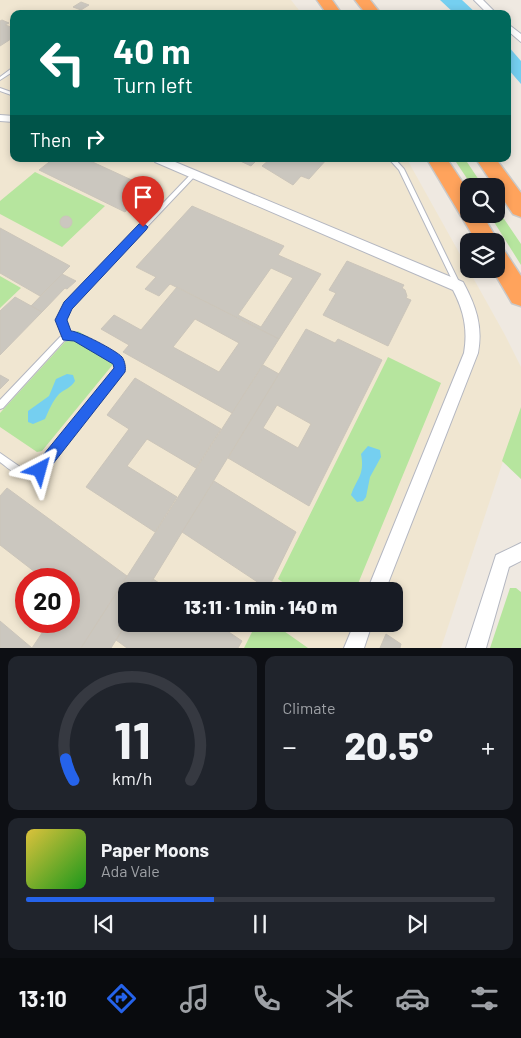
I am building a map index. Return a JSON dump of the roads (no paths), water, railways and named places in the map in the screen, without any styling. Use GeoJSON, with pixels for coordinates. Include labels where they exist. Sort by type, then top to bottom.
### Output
{"type":"FeatureCollection","features":[{"type":"Feature","properties":{"kind":"highway"},"geometry":{"type":"LineString","coordinates":[[324,0],[332,10]]}},
{"type":"Feature","properties":{"kind":"highway"},"geometry":{"type":"LineString","coordinates":[[362,0],[371,10]]}},
{"type":"Feature","properties":{"kind":"highway"},"geometry":{"type":"LineString","coordinates":[[439,162],[460,196]]}},
{"type":"Feature","properties":{"kind":"highway"},"geometry":{"type":"LineString","coordinates":[[488,162],[521,209]]}},
{"type":"Feature","properties":{"kind":"highway"},"geometry":{"type":"LineString","coordinates":[[505,270],[521,296]]}},
{"type":"Feature","properties":{"kind":"street"},"geometry":{"type":"LineString","coordinates":[[478,0],[489,10]]}},
{"type":"Feature","properties":{"kind":"street"},"geometry":{"type":"LineString","coordinates":[[511,30],[521,39]]}},
{"type":"Feature","properties":{"kind":"street"},"geometry":{"type":"LineString","coordinates":[[165,162],[458,286],[465,298],[474,325],[475,337],[471,353],[380,582]]}},
{"type":"Feature","properties":{"kind":"street"},"geometry":{"type":"LineString","coordinates":[[476,648],[502,561],[521,552]]}},
{"type":"Feature","properties":{"kind":"street"},"geometry":{"type":"LineString","coordinates":[[354,648],[360,632]]}},
{"type":"Feature","properties":{"kind":"lane"},"geometry":{"type":"LineString","coordinates":[[395,162],[401,169],[458,286]]}},
{"type":"Feature","properties":{"kind":"lane"},"geometry":{"type":"LineString","coordinates":[[67,336],[61,320],[68,306],[194,174]]}},
{"type":"Feature","properties":{"kind":"lane"},"geometry":{"type":"LineString","coordinates":[[0,405],[67,336],[75,336],[117,360],[120,366],[119,372],[37,472],[24,474],[0,458]]}},
{"type":"Feature","properties":{"kind":"water"},"geometry":{"type":"Polygon","coordinates":[[[440,0],[462,0],[473,10],[451,10],[440,0]]]}},
{"type":"Feature","properties":{"kind":"water"},"geometry":{"type":"Polygon","coordinates":[[[511,49],[521,61],[521,84],[511,72],[511,49]]]}},
{"type":"Feature","properties":{"kind":"water"},"geometry":{"type":"Polygon","coordinates":[[[67,374],[73,375],[75,381],[59,394],[45,419],[33,424],[28,422],[28,411],[49,396],[56,379],[67,374]]]}},
{"type":"Feature","properties":{"kind":"water"},"geometry":{"type":"Polygon","coordinates":[[[368,446],[380,450],[381,457],[370,477],[366,497],[363,501],[357,502],[351,495],[361,472],[361,454],[368,446]]]}}]}
